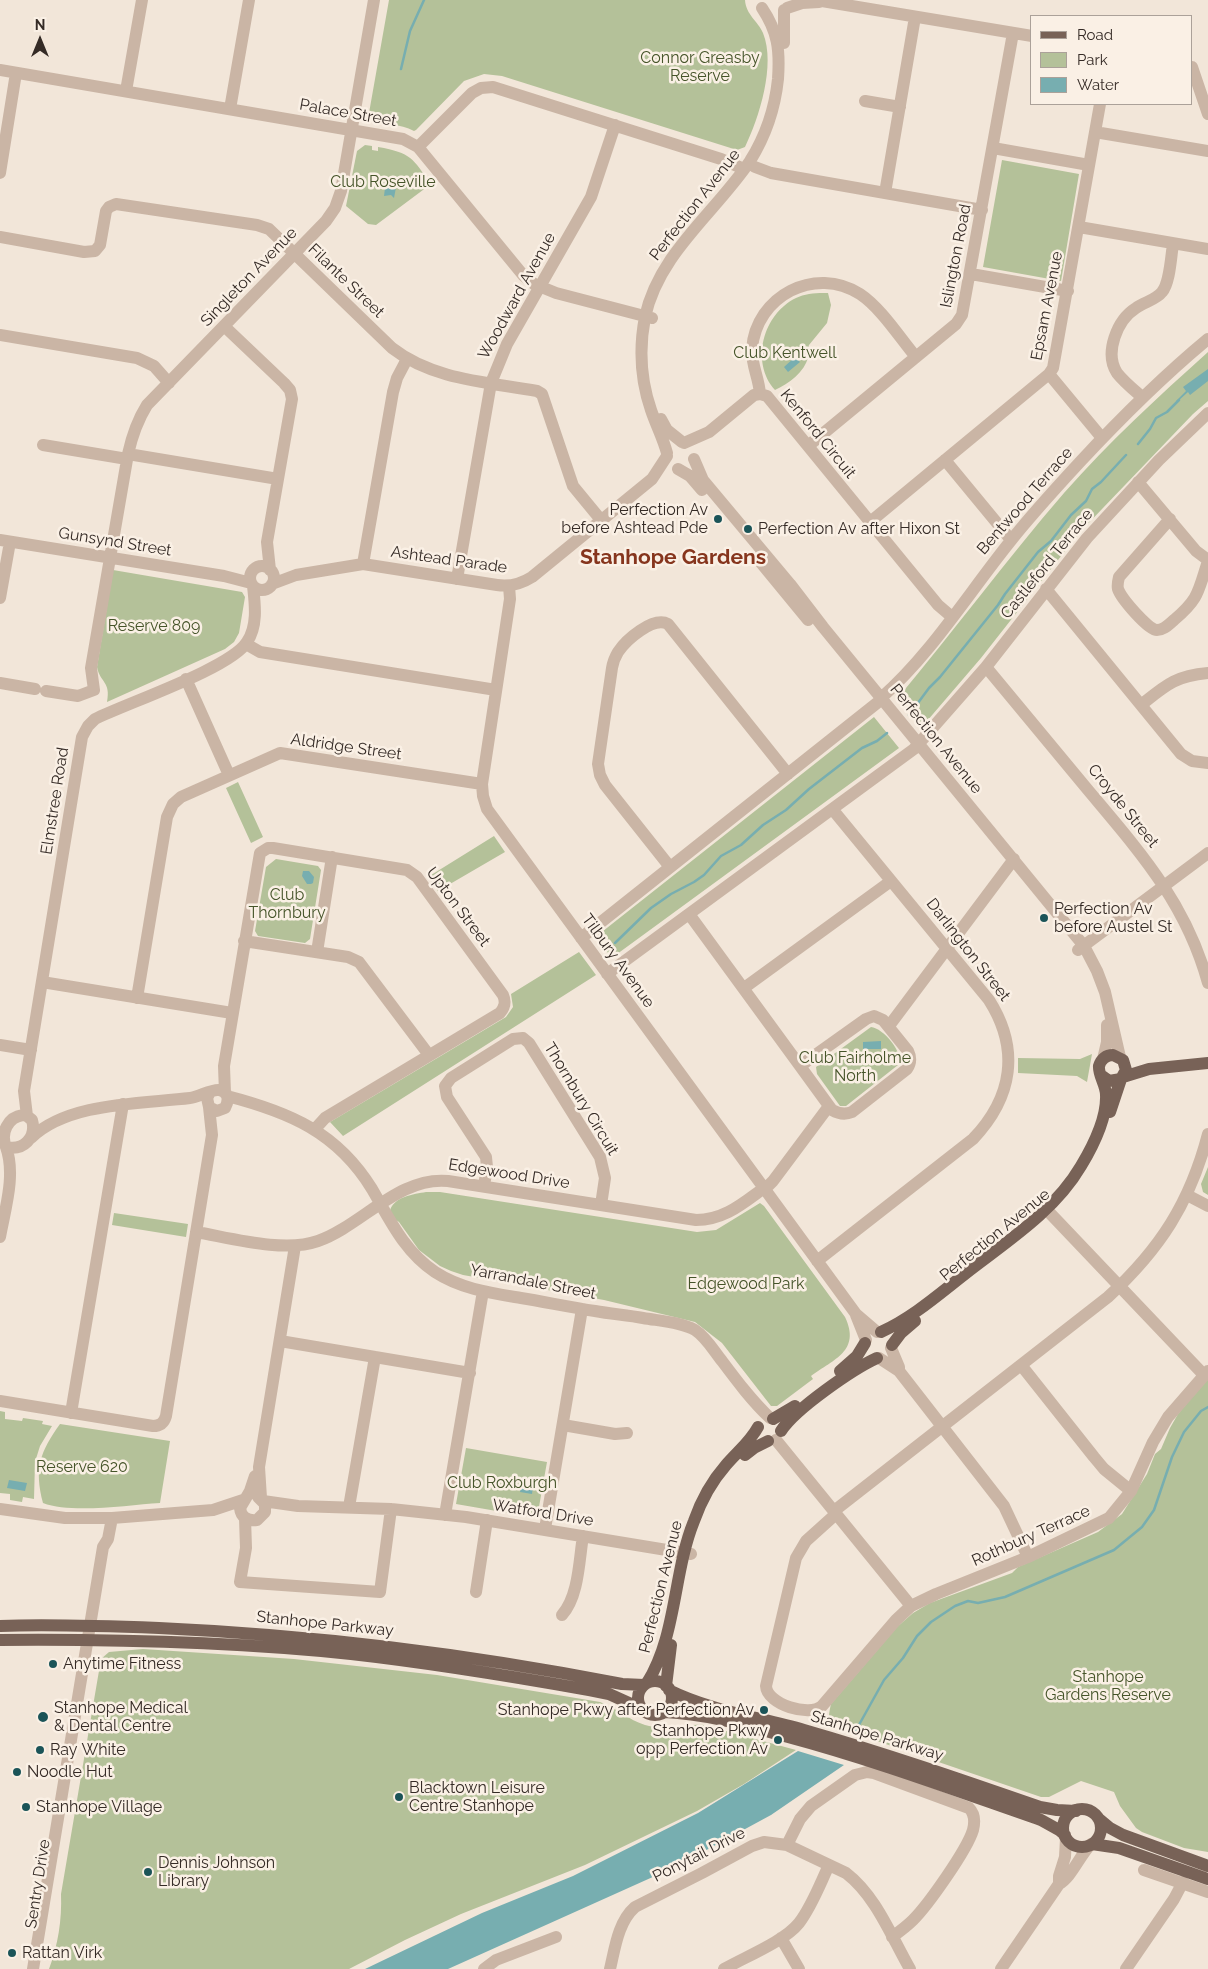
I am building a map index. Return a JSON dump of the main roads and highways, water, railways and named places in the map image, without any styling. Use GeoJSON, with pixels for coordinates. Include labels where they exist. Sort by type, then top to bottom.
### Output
{"type":"FeatureCollection","features":[{"type":"Feature","properties":{"kind":"main road"},"geometry":{"type":"LineString","coordinates":[[1208,1055],[1149,1062],[1109,1055],[1103,1059],[1099,1069],[1102,1076],[1109,1081],[1149,1069],[1208,1063]]}},
{"type":"Feature","properties":{"kind":"main road"},"geometry":{"type":"LineString","coordinates":[[1122,1058],[1126,1067],[1122,1078]]}},
{"type":"Feature","properties":{"kind":"main road","name":"Perfection Avenue"},"geometry":{"type":"LineString","coordinates":[[879,1332],[905,1320],[1048,1212],[1074,1176],[1096,1135],[1106,1098],[1102,1076]]}},
{"type":"Feature","properties":{"kind":"main road","name":"Perfection Avenue"},"geometry":{"type":"LineString","coordinates":[[891,1347],[901,1333],[1048,1212],[1076,1184],[1096,1152],[1122,1078]]}},
{"type":"Feature","properties":{"kind":"main road"},"geometry":{"type":"LineString","coordinates":[[879,1332],[887,1335],[891,1347],[887,1355],[878,1358],[869,1355],[865,1347],[865,1341],[870,1334],[879,1332]]}},
{"type":"Feature","properties":{"kind":"main road","name":"Perfection Avenue"},"geometry":{"type":"LineString","coordinates":[[668,1688],[670,1648],[694,1519],[711,1486],[727,1464],[750,1441],[765,1422],[786,1413],[850,1363],[865,1341]]}},
{"type":"Feature","properties":{"kind":"main road","name":"Perfection Avenue"},"geometry":{"type":"LineString","coordinates":[[645,1684],[659,1662],[687,1553],[704,1514],[725,1478],[745,1455],[775,1437],[792,1417],[854,1369],[878,1358]]}},
{"type":"Feature","properties":{"kind":"main road"},"geometry":{"type":"LineString","coordinates":[[765,1422],[780,1425],[775,1437],[760,1437],[765,1422]]}},
{"type":"Feature","properties":{"kind":"main road","name":"Stanhope Parkway"},"geometry":{"type":"LineString","coordinates":[[0,1626],[94,1626],[241,1632],[370,1644],[481,1659],[622,1684],[645,1684]]}},
{"type":"Feature","properties":{"kind":"main road","name":"Stanhope Parkway"},"geometry":{"type":"LineString","coordinates":[[0,1640],[157,1640],[272,1647],[409,1662],[589,1690],[609,1694],[640,1708]]}},
{"type":"Feature","properties":{"kind":"main road"},"geometry":{"type":"LineString","coordinates":[[657,1682],[668,1688],[671,1695],[671,1704],[665,1712],[653,1715],[640,1708],[638,1698],[645,1684],[657,1682]]}},
{"type":"Feature","properties":{"kind":"main road","name":"Stanhope Parkway"},"geometry":{"type":"LineString","coordinates":[[668,1688],[686,1699],[776,1722],[886,1754],[1040,1807],[1076,1811]]}},
{"type":"Feature","properties":{"kind":"main road","name":"Stanhope Parkway"},"geometry":{"type":"LineString","coordinates":[[665,1712],[696,1714],[833,1749],[920,1777],[1041,1820],[1066,1836]]}},
{"type":"Feature","properties":{"kind":"main road"},"geometry":{"type":"LineString","coordinates":[[1208,1866],[1123,1835],[1110,1828],[1088,1810],[1076,1811],[1065,1821],[1066,1836],[1078,1846],[1092,1844],[1119,1848],[1208,1879]]}},
{"type":"Feature","properties":{"kind":"main road"},"geometry":{"type":"LineString","coordinates":[[1092,1844],[1098,1838],[1101,1830],[1098,1818]]}},
{"type":"Feature","properties":{"kind":"water"},"geometry":{"type":"Polygon","coordinates":[[[386,180],[397,182],[394,198],[391,195],[384,196],[386,180]]]}},
{"type":"Feature","properties":{"kind":"water"},"geometry":{"type":"Polygon","coordinates":[[[795,357],[800,362],[788,372],[784,367],[795,357]]]}},
{"type":"Feature","properties":{"kind":"water"},"geometry":{"type":"Polygon","coordinates":[[[1208,369],[1208,381],[1190,395],[1188,392],[1177,402],[1186,391],[1183,387],[1208,369]]]}},
{"type":"Feature","properties":{"kind":"water"},"geometry":{"type":"Polygon","coordinates":[[[303,871],[309,871],[314,877],[313,883],[307,884],[302,876],[303,871]]]}},
{"type":"Feature","properties":{"kind":"water"},"geometry":{"type":"Polygon","coordinates":[[[881,1041],[881,1049],[863,1049],[863,1042],[881,1041]]]}},
{"type":"Feature","properties":{"kind":"water"},"geometry":{"type":"Polygon","coordinates":[[[9,1480],[27,1483],[25,1491],[7,1488],[9,1480]]]}},
{"type":"Feature","properties":{"kind":"water"},"geometry":{"type":"Polygon","coordinates":[[[521,1484],[533,1486],[532,1494],[520,1492],[521,1484]]]}},
{"type":"Feature","properties":{"kind":"water"},"geometry":{"type":"Polygon","coordinates":[[[798,1751],[844,1765],[771,1815],[675,1867],[448,1969],[365,1969],[482,1913],[573,1876],[698,1813],[798,1751]]]}},
{"type":"Feature","properties":{"kind":"waterway"},"geometry":{"type":"LineString","coordinates":[[401,69],[410,31],[424,0]]}},
{"type":"Feature","properties":{"kind":"waterway"},"geometry":{"type":"LineString","coordinates":[[1138,444],[1156,418],[1167,412],[1179,400]]}},
{"type":"Feature","properties":{"kind":"waterway"},"geometry":{"type":"LineString","coordinates":[[909,715],[998,605],[1038,552],[1051,541],[1071,515],[1086,501],[1092,489],[1126,455]]}},
{"type":"Feature","properties":{"kind":"waterway"},"geometry":{"type":"LineString","coordinates":[[615,943],[651,908],[704,875],[721,856],[741,845],[763,825],[786,810],[809,789],[862,748],[877,741],[887,733]]}},
{"type":"Feature","properties":{"kind":"waterway"},"geometry":{"type":"LineString","coordinates":[[855,1732],[884,1680],[903,1658],[917,1636],[931,1622],[955,1606],[968,1601],[978,1603],[1005,1597],[1114,1550],[1142,1527],[1154,1510],[1172,1457],[1184,1432],[1201,1411],[1208,1407]]}},
{"type":"Feature","properties":{"kind":"place","name":"Perfection Av before Ashtead Pde"},"geometry":{"type":"Point","coordinates":[718,519]}},
{"type":"Feature","properties":{"kind":"place","name":"Perfection Av after Hixon St"},"geometry":{"type":"Point","coordinates":[748,529]}},
{"type":"Feature","properties":{"kind":"place","name":"Perfection Av before Austel St"},"geometry":{"type":"Point","coordinates":[1044,918]}},
{"type":"Feature","properties":{"kind":"place","name":"Anytime Fitness"},"geometry":{"type":"Point","coordinates":[53,1664]}},
{"type":"Feature","properties":{"kind":"place","name":"Stanhope Pkwy after Perfection Av"},"geometry":{"type":"Point","coordinates":[764,1710]}},
{"type":"Feature","properties":{"kind":"place","name":"Stanhope Medical & Dental Centre"},"geometry":{"type":"Point","coordinates":[43,1717]}},
{"type":"Feature","properties":{"kind":"place","name":"Stanhope Pkwy opp Perfection Av"},"geometry":{"type":"Point","coordinates":[778,1740]}},
{"type":"Feature","properties":{"kind":"place","name":"Ray White"},"geometry":{"type":"Point","coordinates":[40,1750]}},
{"type":"Feature","properties":{"kind":"place","name":"Noodle Hut"},"geometry":{"type":"Point","coordinates":[17,1772]}},
{"type":"Feature","properties":{"kind":"place","name":"Blacktown Leisure Centre Stanhope"},"geometry":{"type":"Point","coordinates":[399,1797]}},
{"type":"Feature","properties":{"kind":"place","name":"Stanhope Village"},"geometry":{"type":"Point","coordinates":[26,1807]}},
{"type":"Feature","properties":{"kind":"place","name":"Dennis Johnson Library"},"geometry":{"type":"Point","coordinates":[148,1872]}},
{"type":"Feature","properties":{"kind":"place","name":"Rattan Virk"},"geometry":{"type":"Point","coordinates":[12,1953]}},
{"type":"Feature","properties":{"kind":"district","name":"Stanhope Gardens"},"geometry":{"type":"Point","coordinates":[673,558]}},
{"type":"Feature","properties":{"kind":"park label","name":"Connor Greasby Reserve"},"geometry":{"type":"Point","coordinates":[700,67]}},
{"type":"Feature","properties":{"kind":"park label","name":"Club Roseville"},"geometry":{"type":"Point","coordinates":[383,182]}},
{"type":"Feature","properties":{"kind":"park label","name":"Club Kentwell"},"geometry":{"type":"Point","coordinates":[785,353]}},
{"type":"Feature","properties":{"kind":"park label","name":"Reserve 809"},"geometry":{"type":"Point","coordinates":[154,626]}},
{"type":"Feature","properties":{"kind":"park label","name":"Club Thornbury"},"geometry":{"type":"Point","coordinates":[287,904]}},
{"type":"Feature","properties":{"kind":"park label","name":"Club Fairholme North"},"geometry":{"type":"Point","coordinates":[855,1067]}},
{"type":"Feature","properties":{"kind":"park label","name":"Edgewood Park"},"geometry":{"type":"Point","coordinates":[746,1284]}},
{"type":"Feature","properties":{"kind":"park label","name":"Reserve 620"},"geometry":{"type":"Point","coordinates":[82,1467]}},
{"type":"Feature","properties":{"kind":"park label","name":"Club Roxburgh"},"geometry":{"type":"Point","coordinates":[502,1483]}},
{"type":"Feature","properties":{"kind":"park label","name":"Stanhope Gardens Reserve"},"geometry":{"type":"Point","coordinates":[1108,1686]}}]}
